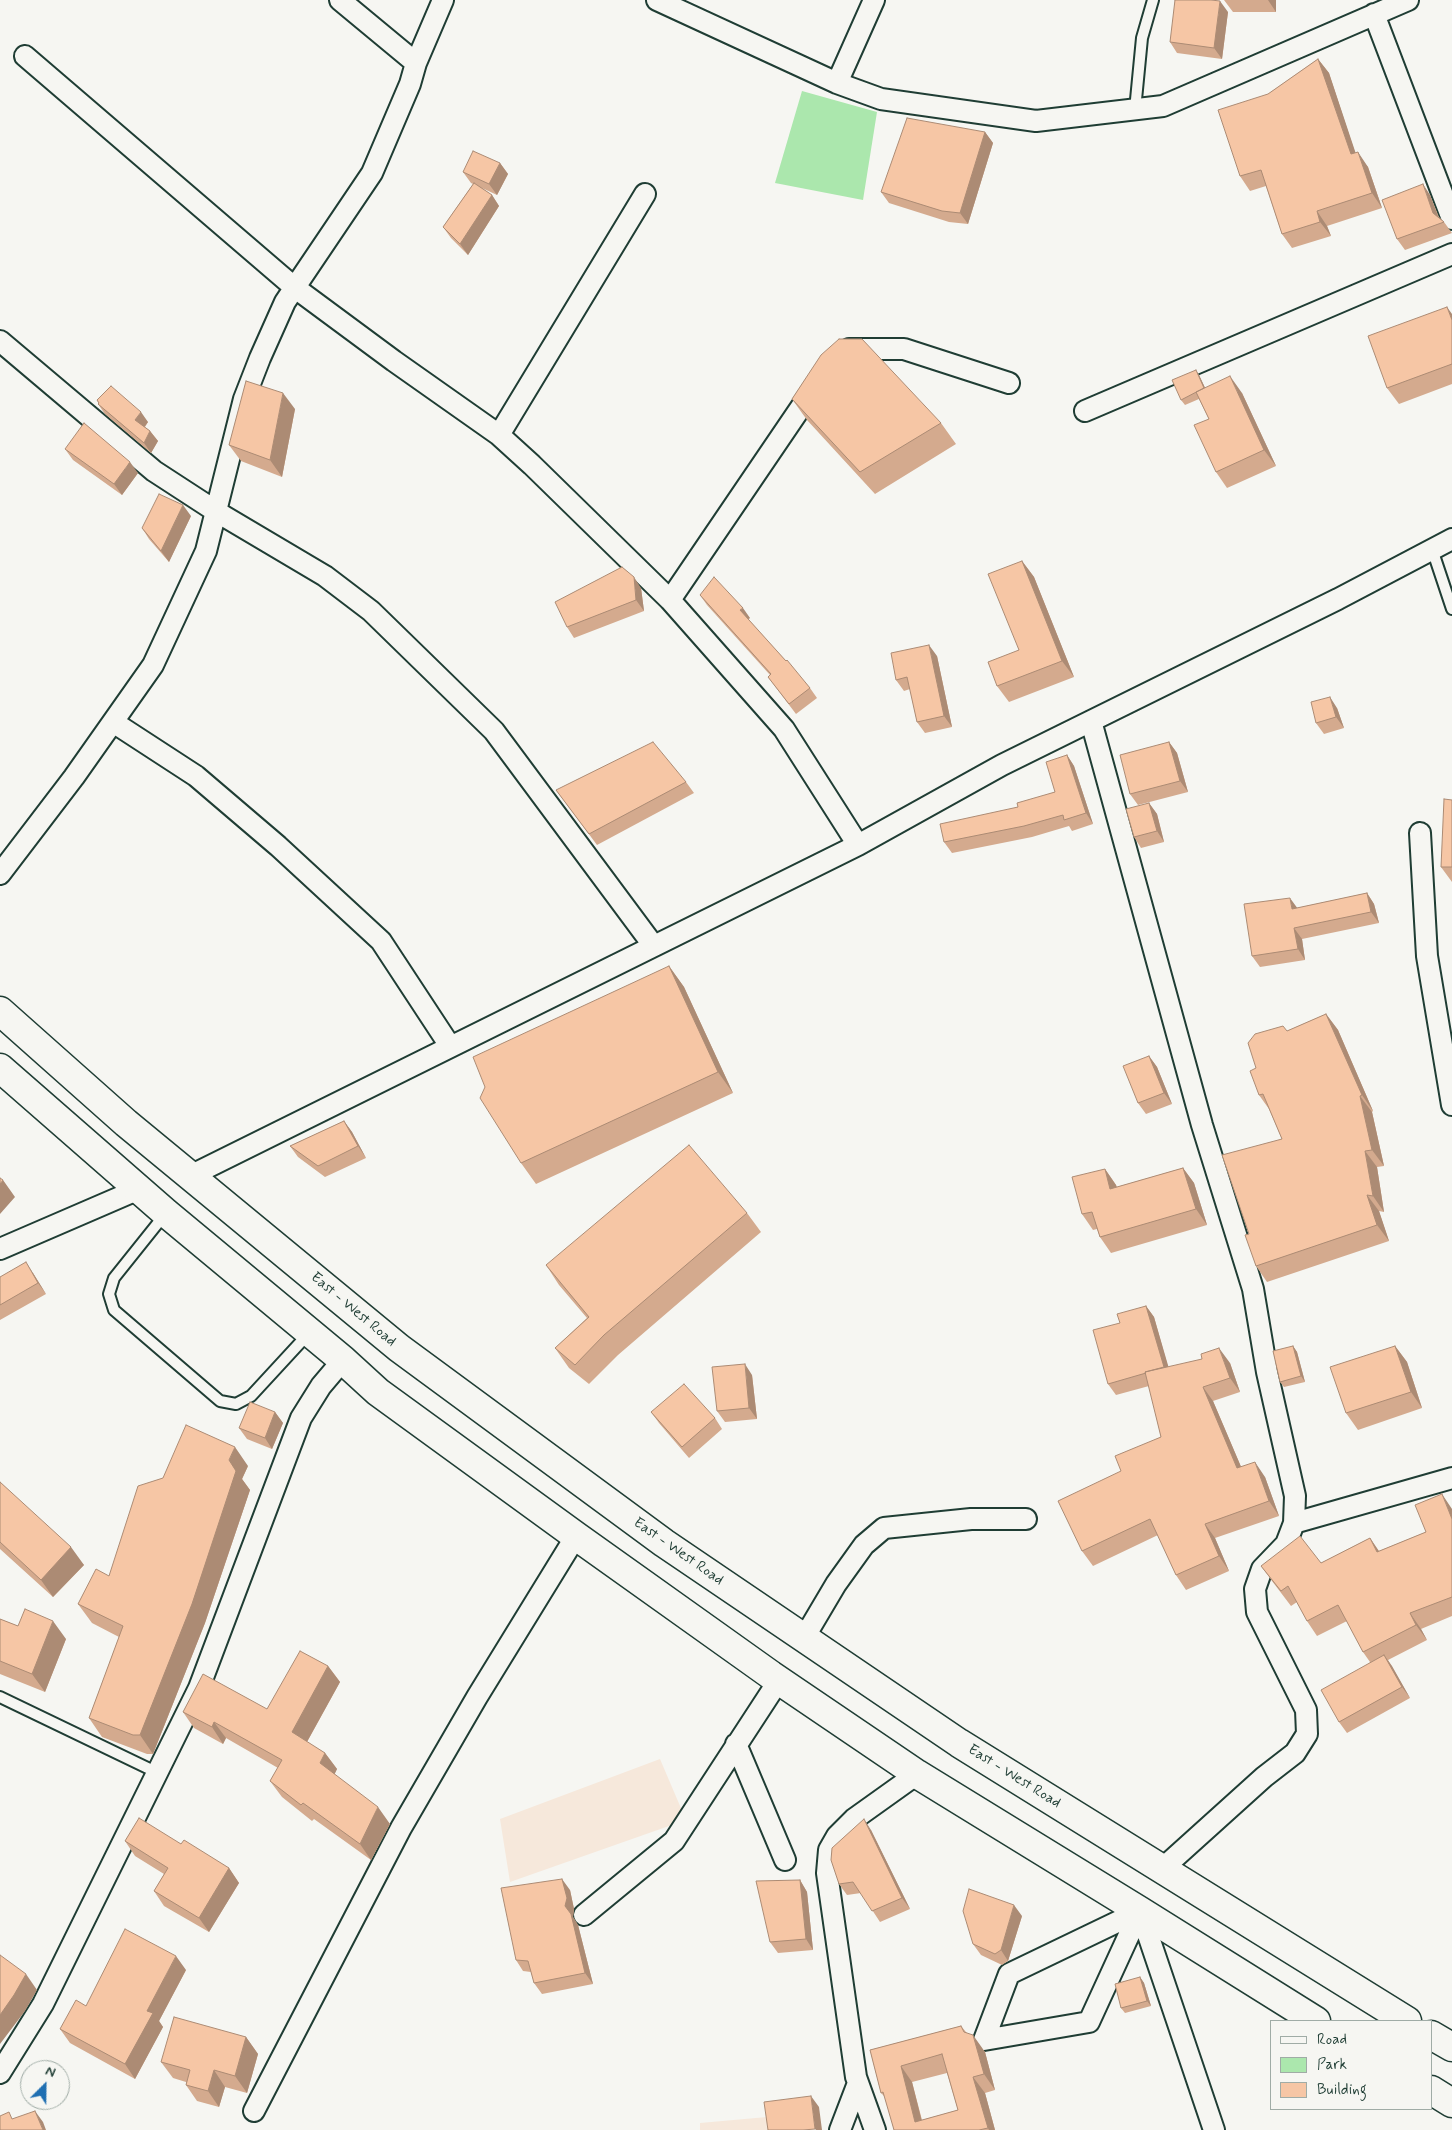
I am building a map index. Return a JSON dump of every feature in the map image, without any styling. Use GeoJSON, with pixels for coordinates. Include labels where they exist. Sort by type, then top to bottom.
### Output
{"type":"FeatureCollection","features":[{"type":"Feature","properties":{"kind":"main road","name":"East - West Road"},"geometry":{"type":"LineString","coordinates":[[0,1012],[126,1123],[399,1348],[664,1543],[959,1743],[1405,2020]]}},
{"type":"Feature","properties":{"kind":"main road"},"geometry":{"type":"LineString","coordinates":[[0,1068],[166,1213],[344,1360],[378,1392],[576,1536],[779,1680],[917,1774],[1314,2020]]}},
{"type":"Feature","properties":{"kind":"main road"},"geometry":{"type":"LineString","coordinates":[[1432,2035],[1452,2047]]}},
{"type":"Feature","properties":{"kind":"main road"},"geometry":{"type":"LineString","coordinates":[[1432,2091],[1452,2103]]}},
{"type":"Feature","properties":{"kind":"street"},"geometry":{"type":"LineString","coordinates":[[340,0],[416,63]]}},
{"type":"Feature","properties":{"kind":"street"},"geometry":{"type":"LineString","coordinates":[[0,874],[74,777],[153,665],[206,551],[244,399],[285,302],[372,173],[443,0]]}},
{"type":"Feature","properties":{"kind":"street"},"geometry":{"type":"LineString","coordinates":[[657,0],[837,83],[881,99],[1036,121],[1163,106],[1314,42],[1383,8],[1408,0]]}},
{"type":"Feature","properties":{"kind":"street"},"geometry":{"type":"LineString","coordinates":[[837,83],[874,0]]}},
{"type":"Feature","properties":{"kind":"street"},"geometry":{"type":"LineString","coordinates":[[1383,8],[1452,219]]}},
{"type":"Feature","properties":{"kind":"street"},"geometry":{"type":"LineString","coordinates":[[25,56],[294,287],[499,435],[532,464],[670,600],[784,729],[858,845]]}},
{"type":"Feature","properties":{"kind":"street"},"geometry":{"type":"LineString","coordinates":[[499,435],[645,194]]}},
{"type":"Feature","properties":{"kind":"street"},"geometry":{"type":"LineString","coordinates":[[1085,411],[1452,254]]}},
{"type":"Feature","properties":{"kind":"street"},"geometry":{"type":"LineString","coordinates":[[0,341],[154,471],[217,512],[325,576],[371,611],[494,731],[653,945]]}},
{"type":"Feature","properties":{"kind":"street"},"geometry":{"type":"LineString","coordinates":[[670,600],[831,366],[849,349],[904,349],[1009,383]]}},
{"type":"Feature","properties":{"kind":"street"},"geometry":{"type":"LineString","coordinates":[[190,1176],[858,845],[1002,765],[1338,599],[1452,539]]}},
{"type":"Feature","properties":{"kind":"street"},"geometry":{"type":"LineString","coordinates":[[1091,720],[1200,1115],[1253,1289],[1267,1372],[1295,1496],[1294,1523],[1286,1544],[1262,1568],[1255,1589],[1257,1612],[1306,1710],[1307,1734],[1295,1753],[1264,1777],[1162,1870]]}},
{"type":"Feature","properties":{"kind":"street"},"geometry":{"type":"LineString","coordinates":[[113,722],[196,776],[278,846],[381,940],[450,1046]]}},
{"type":"Feature","properties":{"kind":"street"},"geometry":{"type":"LineString","coordinates":[[1420,833],[1427,956],[1452,1105]]}},
{"type":"Feature","properties":{"kind":"street"},"geometry":{"type":"LineString","coordinates":[[0,1249],[139,1189]]}},
{"type":"Feature","properties":{"kind":"street"},"geometry":{"type":"LineString","coordinates":[[0,2073],[44,2004],[199,1688],[301,1418],[322,1386],[344,1360]]}},
{"type":"Feature","properties":{"kind":"street"},"geometry":{"type":"LineString","coordinates":[[1294,1523],[1452,1478]]}},
{"type":"Feature","properties":{"kind":"street"},"geometry":{"type":"LineString","coordinates":[[804,1638],[836,1584],[864,1545],[884,1528],[971,1519],[1026,1519]]}},
{"type":"Feature","properties":{"kind":"street"},"geometry":{"type":"LineString","coordinates":[[254,2111],[401,1828],[477,1698],[576,1536]]}},
{"type":"Feature","properties":{"kind":"street"},"geometry":{"type":"LineString","coordinates":[[584,1915],[674,1841],[779,1680]]}},
{"type":"Feature","properties":{"kind":"street"},"geometry":{"type":"LineString","coordinates":[[736,1744],[785,1860]]}},
{"type":"Feature","properties":{"kind":"street"},"geometry":{"type":"LineString","coordinates":[[875,2130],[858,2083],[827,1873],[829,1850],[837,1836],[854,1819],[917,1774]]}},
{"type":"Feature","properties":{"kind":"street"},"geometry":{"type":"LineString","coordinates":[[1140,1911],[1089,2022],[984,2040],[1009,1974],[1140,1911]]}},
{"type":"Feature","properties":{"kind":"street"},"geometry":{"type":"LineString","coordinates":[[1140,1911],[1214,2130]]}},
{"type":"Feature","properties":{"kind":"street"},"geometry":{"type":"LineString","coordinates":[[840,2130],[858,2083]]}},
{"type":"Feature","properties":{"kind":"lane"},"geometry":{"type":"LineString","coordinates":[[1135,110],[1142,38],[1152,0]]}},
{"type":"Feature","properties":{"kind":"lane"},"geometry":{"type":"LineString","coordinates":[[1432,549],[1452,609]]}},
{"type":"Feature","properties":{"kind":"lane"},"geometry":{"type":"LineString","coordinates":[[166,1213],[114,1278],[109,1294],[114,1310],[220,1401],[236,1404],[251,1396],[310,1332]]}},
{"type":"Feature","properties":{"kind":"lane"},"geometry":{"type":"LineString","coordinates":[[0,1697],[158,1772]]}},
{"type":"Feature","properties":{"kind":"shaded area"},"geometry":{"type":"Polygon","coordinates":[[[660,1759],[686,1820],[510,1882],[500,1819],[660,1759]]]}},
{"type":"Feature","properties":{"kind":"shaded area"},"geometry":{"type":"Polygon","coordinates":[[[767,2117],[769,2130],[700,2130],[700,2123],[767,2117]]]}},
{"type":"Feature","properties":{"kind":"green space"},"geometry":{"type":"Polygon","coordinates":[[[802,91],[877,112],[863,200],[775,183],[802,91]]]}},
{"type":"Feature","properties":{"kind":"building"},"geometry":{"type":"Polygon","coordinates":[[[1175,0],[1220,1],[1214,48],[1170,42],[1175,0]]]}},
{"type":"Feature","properties":{"kind":"building"},"geometry":{"type":"Polygon","coordinates":[[[1318,59],[1351,154],[1358,152],[1372,193],[1317,211],[1320,222],[1282,234],[1261,170],[1240,176],[1218,110],[1268,94],[1318,59]]]}},
{"type":"Feature","properties":{"kind":"building"},"geometry":{"type":"Polygon","coordinates":[[[907,118],[985,132],[960,213],[942,211],[881,192],[907,118]]]}},
{"type":"Feature","properties":{"kind":"building"},"geometry":{"type":"Polygon","coordinates":[[[473,151],[500,163],[489,184],[463,172],[473,151]]]}},
{"type":"Feature","properties":{"kind":"building"},"geometry":{"type":"Polygon","coordinates":[[[474,183],[492,195],[460,244],[443,227],[474,183]]]}},
{"type":"Feature","properties":{"kind":"building"},"geometry":{"type":"Polygon","coordinates":[[[1423,184],[1433,213],[1444,222],[1397,239],[1382,200],[1423,184]]]}},
{"type":"Feature","properties":{"kind":"building"},"geometry":{"type":"Polygon","coordinates":[[[1447,307],[1452,320],[1452,364],[1387,388],[1368,336],[1447,307]]]}},
{"type":"Feature","properties":{"kind":"building"},"geometry":{"type":"Polygon","coordinates":[[[839,339],[862,339],[941,423],[860,472],[792,399],[821,355],[839,339]]]}},
{"type":"Feature","properties":{"kind":"building"},"geometry":{"type":"Polygon","coordinates":[[[1196,370],[1204,388],[1181,400],[1172,380],[1196,370]]]}},
{"type":"Feature","properties":{"kind":"building"},"geometry":{"type":"Polygon","coordinates":[[[1230,376],[1264,450],[1216,472],[1194,425],[1209,419],[1196,392],[1230,376]]]}},
{"type":"Feature","properties":{"kind":"building"},"geometry":{"type":"Polygon","coordinates":[[[246,381],[283,393],[270,460],[229,445],[246,381]]]}},
{"type":"Feature","properties":{"kind":"building"},"geometry":{"type":"Polygon","coordinates":[[[111,386],[141,412],[135,420],[150,431],[144,443],[98,404],[97,400],[111,386]]]}},
{"type":"Feature","properties":{"kind":"building"},"geometry":{"type":"Polygon","coordinates":[[[84,423],[130,462],[114,484],[65,449],[84,423]]]}},
{"type":"Feature","properties":{"kind":"building"},"geometry":{"type":"Polygon","coordinates":[[[159,494],[183,505],[161,551],[142,528],[159,494]]]}},
{"type":"Feature","properties":{"kind":"building"},"geometry":{"type":"Polygon","coordinates":[[[1022,561],[1062,661],[997,686],[988,662],[1019,650],[988,574],[1022,561]]]}},
{"type":"Feature","properties":{"kind":"building"},"geometry":{"type":"Polygon","coordinates":[[[622,567],[634,577],[636,600],[567,627],[555,602],[622,567]]]}},
{"type":"Feature","properties":{"kind":"building"},"geometry":{"type":"Polygon","coordinates":[[[714,577],[743,608],[740,610],[787,660],[810,688],[789,704],[768,677],[771,674],[700,595],[714,577]]]}},
{"type":"Feature","properties":{"kind":"building"},"geometry":{"type":"Polygon","coordinates":[[[929,645],[944,716],[917,722],[907,677],[896,680],[891,653],[929,645]]]}},
{"type":"Feature","properties":{"kind":"building"},"geometry":{"type":"Polygon","coordinates":[[[1330,697],[1336,717],[1316,723],[1311,702],[1330,697]]]}},
{"type":"Feature","properties":{"kind":"building"},"geometry":{"type":"Polygon","coordinates":[[[653,742],[686,782],[589,834],[556,790],[653,742]]]}},
{"type":"Feature","properties":{"kind":"building"},"geometry":{"type":"Polygon","coordinates":[[[1169,742],[1180,781],[1130,794],[1120,755],[1169,742]]]}},
{"type":"Feature","properties":{"kind":"building"},"geometry":{"type":"Polygon","coordinates":[[[1067,755],[1086,813],[1064,820],[1063,815],[1024,826],[944,842],[940,824],[1018,807],[1017,803],[1055,792],[1046,762],[1067,755]]]}},
{"type":"Feature","properties":{"kind":"building"},"geometry":{"type":"Polygon","coordinates":[[[1444,799],[1452,800],[1452,867],[1441,867],[1444,799]]]}},
{"type":"Feature","properties":{"kind":"building"},"geometry":{"type":"Polygon","coordinates":[[[1149,803],[1157,831],[1134,837],[1126,809],[1149,803]]]}},
{"type":"Feature","properties":{"kind":"building"},"geometry":{"type":"Polygon","coordinates":[[[1367,893],[1371,912],[1294,928],[1298,949],[1252,956],[1244,904],[1290,898],[1292,909],[1367,893]]]}},
{"type":"Feature","properties":{"kind":"building"},"geometry":{"type":"Polygon","coordinates":[[[669,966],[718,1072],[521,1163],[480,1098],[485,1087],[473,1057],[669,966]]]}},
{"type":"Feature","properties":{"kind":"building"},"geometry":{"type":"Polygon","coordinates":[[[1326,1014],[1362,1095],[1360,1096],[1372,1150],[1365,1151],[1373,1196],[1367,1195],[1377,1225],[1256,1266],[1245,1235],[1249,1234],[1222,1155],[1282,1139],[1263,1094],[1259,1095],[1250,1071],[1256,1068],[1248,1043],[1255,1034],[1283,1026],[1287,1031],[1326,1014]]]}},
{"type":"Feature","properties":{"kind":"building"},"geometry":{"type":"Polygon","coordinates":[[[1149,1056],[1164,1093],[1138,1103],[1123,1066],[1149,1056]]]}},
{"type":"Feature","properties":{"kind":"building"},"geometry":{"type":"Polygon","coordinates":[[[344,1121],[358,1146],[318,1166],[290,1146],[344,1121]]]}},
{"type":"Feature","properties":{"kind":"building"},"geometry":{"type":"Polygon","coordinates":[[[689,1145],[747,1213],[604,1335],[575,1365],[555,1348],[589,1317],[546,1265],[689,1145]]]}},
{"type":"Feature","properties":{"kind":"building"},"geometry":{"type":"Polygon","coordinates":[[[1183,1168],[1196,1209],[1100,1237],[1092,1212],[1082,1214],[1072,1177],[1105,1169],[1110,1189],[1183,1168]]]}},
{"type":"Feature","properties":{"kind":"building"},"geometry":{"type":"Polygon","coordinates":[[[26,1262],[38,1283],[0,1305],[0,1277],[26,1262]]]}},
{"type":"Feature","properties":{"kind":"building"},"geometry":{"type":"Polygon","coordinates":[[[1146,1306],[1164,1367],[1108,1384],[1093,1330],[1120,1323],[1117,1314],[1146,1306]]]}},
{"type":"Feature","properties":{"kind":"building"},"geometry":{"type":"Polygon","coordinates":[[[1293,1346],[1301,1376],[1280,1382],[1273,1351],[1293,1346]]]}},
{"type":"Feature","properties":{"kind":"building"},"geometry":{"type":"Polygon","coordinates":[[[1395,1346],[1411,1392],[1346,1413],[1330,1367],[1395,1346]]]}},
{"type":"Feature","properties":{"kind":"building"},"geometry":{"type":"Polygon","coordinates":[[[1219,1348],[1230,1378],[1203,1387],[1237,1468],[1255,1462],[1269,1501],[1205,1524],[1219,1556],[1176,1575],[1150,1519],[1082,1551],[1058,1501],[1121,1471],[1115,1456],[1161,1437],[1145,1372],[1202,1359],[1201,1354],[1219,1348]]]}},
{"type":"Feature","properties":{"kind":"building"},"geometry":{"type":"Polygon","coordinates":[[[745,1364],[749,1408],[717,1411],[712,1367],[745,1364]]]}},
{"type":"Feature","properties":{"kind":"building"},"geometry":{"type":"Polygon","coordinates":[[[684,1384],[715,1418],[682,1447],[651,1412],[684,1384]]]}},
{"type":"Feature","properties":{"kind":"building"},"geometry":{"type":"Polygon","coordinates":[[[250,1402],[275,1412],[265,1438],[239,1428],[250,1402]]]}},
{"type":"Feature","properties":{"kind":"building"},"geometry":{"type":"Polygon","coordinates":[[[186,1425],[235,1447],[229,1460],[236,1471],[192,1604],[140,1735],[133,1735],[89,1718],[123,1626],[78,1604],[96,1569],[109,1576],[138,1486],[163,1478],[186,1425]]]}},
{"type":"Feature","properties":{"kind":"building"},"geometry":{"type":"Polygon","coordinates":[[[0,1482],[71,1547],[41,1580],[0,1542],[0,1482]]]}},
{"type":"Feature","properties":{"kind":"building"},"geometry":{"type":"Polygon","coordinates":[[[1442,1494],[1452,1519],[1452,1597],[1410,1613],[1416,1625],[1363,1652],[1338,1605],[1307,1621],[1288,1586],[1281,1591],[1261,1566],[1300,1536],[1321,1563],[1370,1538],[1377,1552],[1426,1532],[1415,1505],[1442,1494]]]}},
{"type":"Feature","properties":{"kind":"building"},"geometry":{"type":"Polygon","coordinates":[[[25,1609],[53,1621],[32,1674],[0,1661],[0,1619],[18,1626],[25,1609]]]}},
{"type":"Feature","properties":{"kind":"building"},"geometry":{"type":"Polygon","coordinates":[[[300,1651],[328,1666],[292,1732],[325,1753],[320,1763],[378,1807],[360,1844],[303,1803],[301,1805],[270,1781],[282,1760],[214,1722],[212,1727],[183,1712],[203,1674],[267,1709],[300,1651]]]}},
{"type":"Feature","properties":{"kind":"building"},"geometry":{"type":"Polygon","coordinates":[[[1384,1655],[1402,1687],[1339,1722],[1321,1690],[1384,1655]]]}},
{"type":"Feature","properties":{"kind":"building"},"geometry":{"type":"Polygon","coordinates":[[[139,1818],[181,1844],[184,1840],[229,1868],[199,1918],[154,1891],[168,1868],[125,1841],[139,1818]]]}},
{"type":"Feature","properties":{"kind":"building"},"geometry":{"type":"Polygon","coordinates":[[[864,1819],[902,1898],[872,1911],[853,1882],[839,1884],[831,1860],[832,1848],[864,1819]]]}},
{"type":"Feature","properties":{"kind":"building"},"geometry":{"type":"Polygon","coordinates":[[[562,1879],[567,1898],[565,1906],[571,1914],[585,1973],[534,1983],[528,1961],[516,1960],[501,1888],[562,1879]]]}},
{"type":"Feature","properties":{"kind":"building"},"geometry":{"type":"Polygon","coordinates":[[[800,1880],[806,1939],[770,1942],[756,1881],[800,1880]]]}},
{"type":"Feature","properties":{"kind":"building"},"geometry":{"type":"Polygon","coordinates":[[[969,1889],[1014,1905],[1001,1950],[995,1954],[973,1944],[963,1911],[969,1889]]]}},
{"type":"Feature","properties":{"kind":"building"},"geometry":{"type":"Polygon","coordinates":[[[125,1929],[176,1956],[147,2011],[153,2013],[125,2064],[60,2029],[76,2000],[86,2006],[125,1929]]]}},
{"type":"Feature","properties":{"kind":"building"},"geometry":{"type":"Polygon","coordinates":[[[0,1955],[26,1974],[0,2015],[0,1955]]]}},
{"type":"Feature","properties":{"kind":"building"},"geometry":{"type":"Polygon","coordinates":[[[1140,1977],[1147,2001],[1121,2008],[1115,1984],[1140,1977]]]}},
{"type":"Feature","properties":{"kind":"building"},"geometry":{"type":"Polygon","coordinates":[[[174,2017],[246,2037],[235,2076],[214,2070],[208,2091],[186,2085],[190,2070],[161,2062],[174,2017]]]}},
{"type":"Feature","properties":{"kind":"building"},"geometry":{"type":"Polygon","coordinates":[[[961,2026],[964,2032],[973,2035],[984,2074],[973,2077],[988,2128],[979,2130],[894,2130],[883,2092],[881,2093],[870,2050],[961,2026]],[[942,2054],[901,2066],[915,2122],[958,2110],[942,2054]]]}},
{"type":"Feature","properties":{"kind":"building"},"geometry":{"type":"Polygon","coordinates":[[[811,2096],[815,2129],[768,2130],[764,2102],[811,2096]]]}},
{"type":"Feature","properties":{"kind":"building"},"geometry":{"type":"Polygon","coordinates":[[[35,2111],[43,2130],[0,2130],[0,2116],[9,2112],[12,2119],[35,2111]]]}}]}
